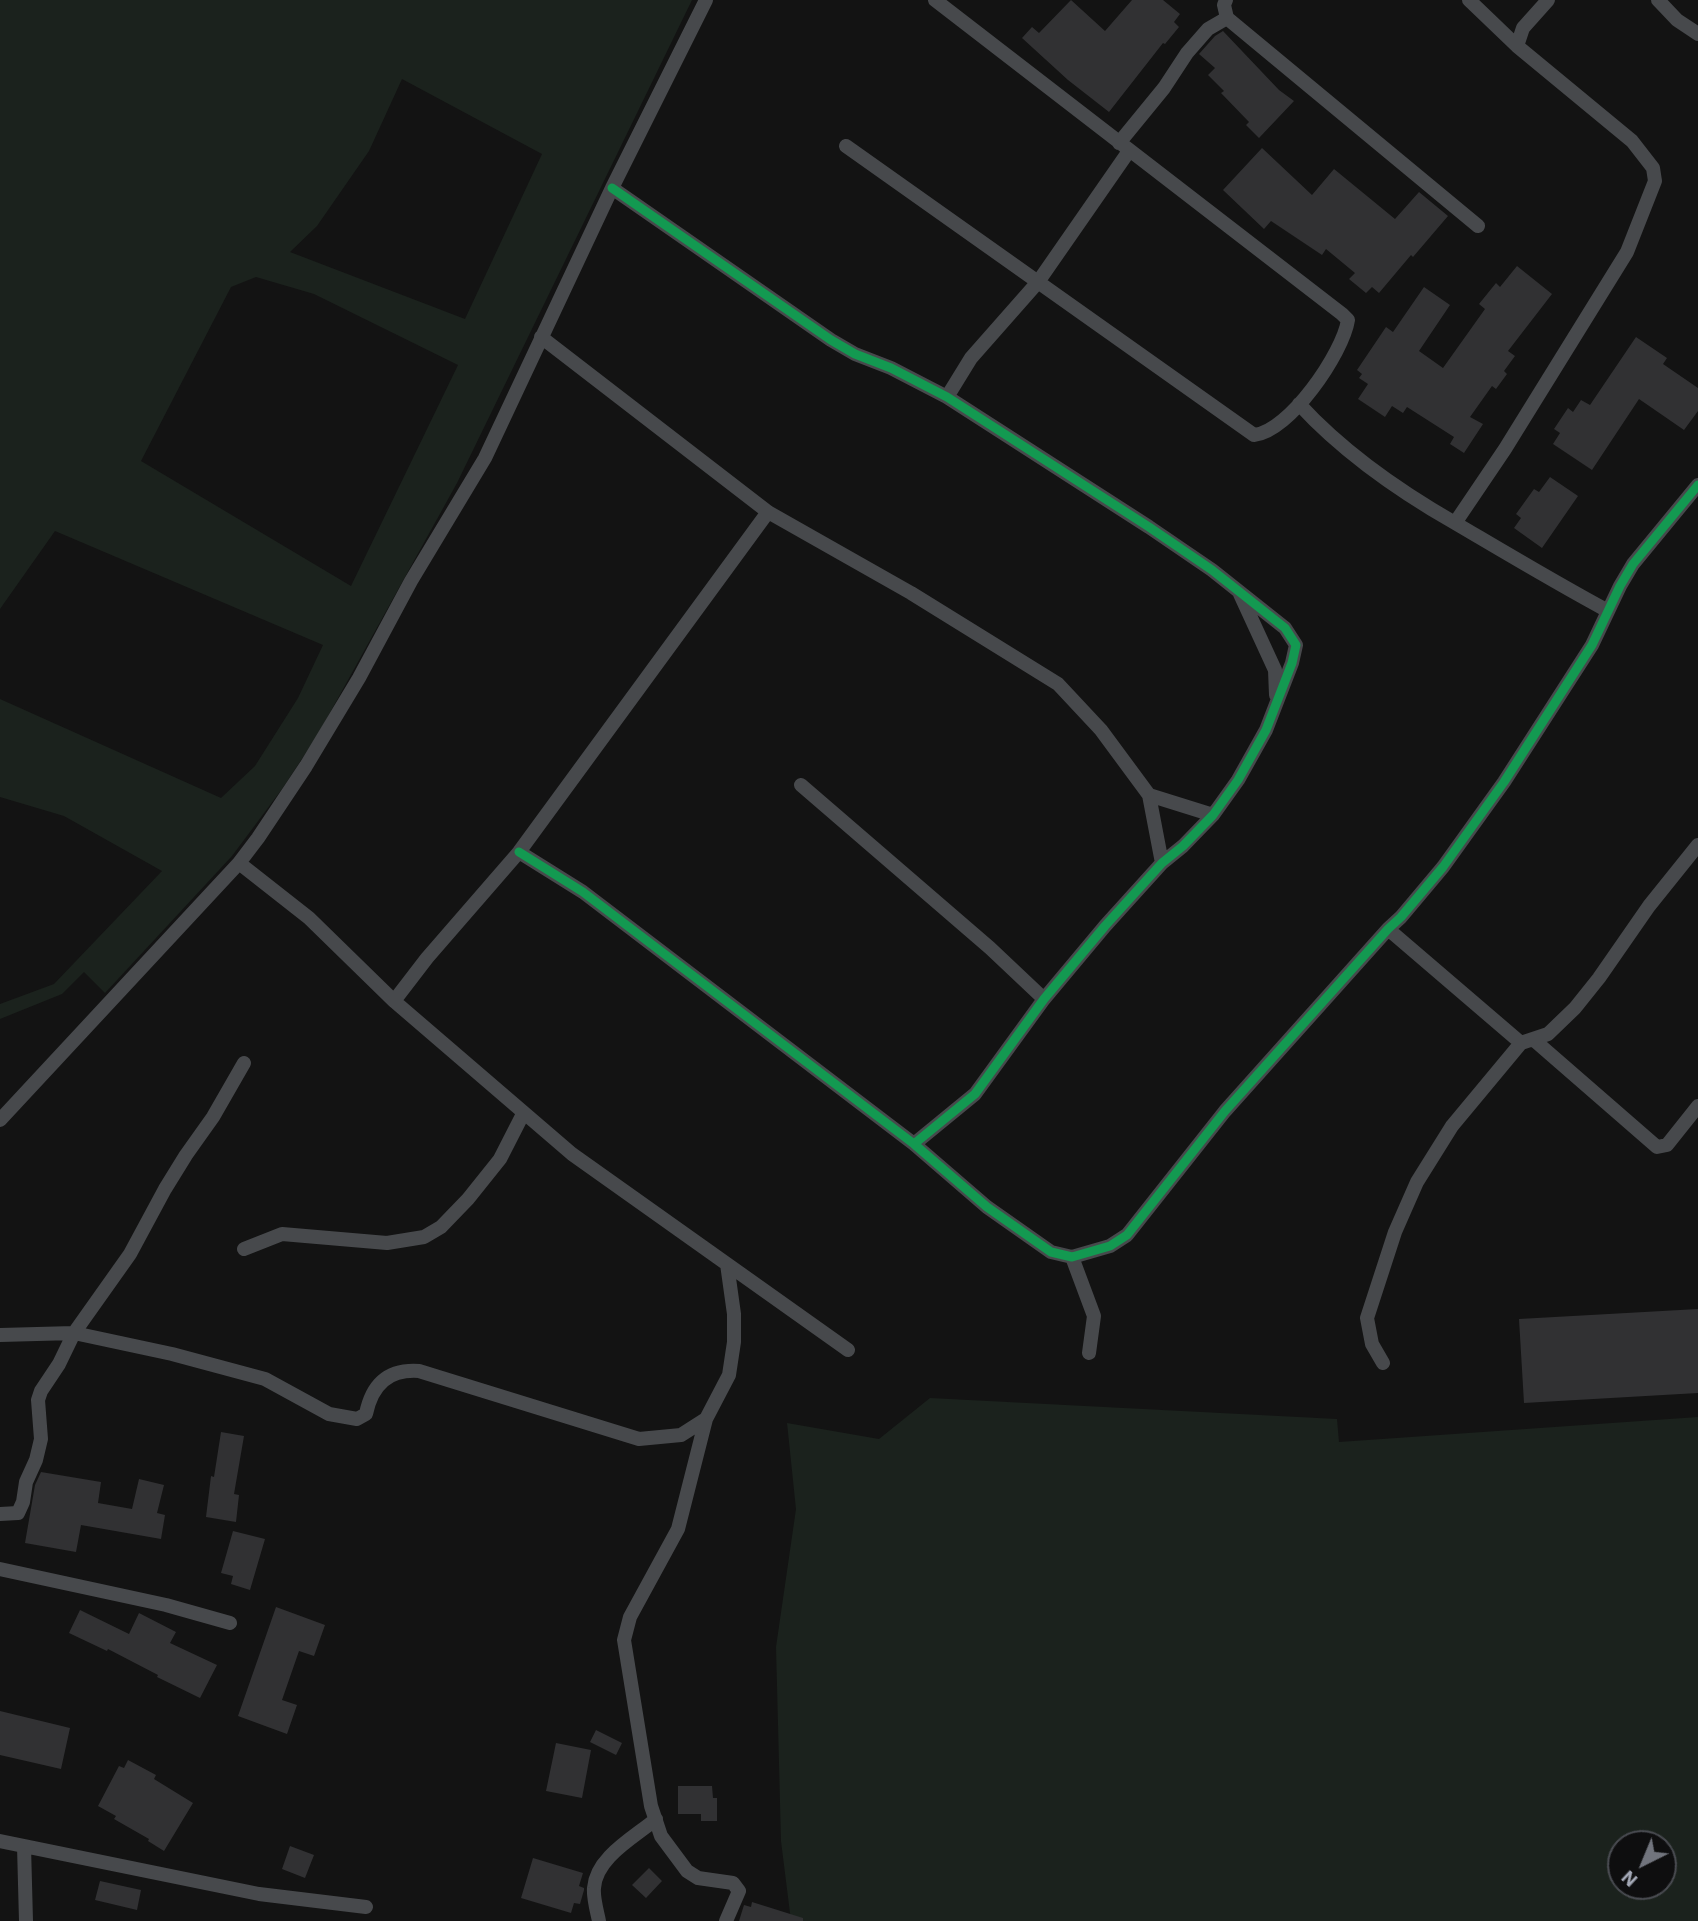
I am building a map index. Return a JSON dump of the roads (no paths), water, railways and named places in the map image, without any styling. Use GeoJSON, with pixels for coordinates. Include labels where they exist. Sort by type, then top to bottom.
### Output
{"type":"FeatureCollection","features":[{"type":"Feature","properties":{"kind":"street"},"geometry":{"type":"LineString","coordinates":[[0,1120],[239,863],[299,776],[359,678],[411,581],[485,457],[612,188],[706,0]]}},
{"type":"Feature","properties":{"kind":"street"},"geometry":{"type":"LineString","coordinates":[[846,146],[1254,435],[1264,434],[1299,404],[1341,343],[1348,320],[935,0]]}},
{"type":"Feature","properties":{"kind":"street"},"geometry":{"type":"LineString","coordinates":[[1226,0],[1224,5],[1227,18],[1479,226]]}},
{"type":"Feature","properties":{"kind":"street"},"geometry":{"type":"LineString","coordinates":[[1455,523],[1505,449],[1627,251],[1655,181],[1653,168],[1632,141],[1517,46],[1469,0]]}},
{"type":"Feature","properties":{"kind":"street"},"geometry":{"type":"LineString","coordinates":[[1517,46],[1522,28],[1548,0]]}},
{"type":"Feature","properties":{"kind":"street"},"geometry":{"type":"LineString","coordinates":[[1658,0],[1677,20],[1698,34]]}},
{"type":"Feature","properties":{"kind":"street"},"geometry":{"type":"LineString","coordinates":[[947,397],[971,358],[1038,282],[1187,53],[1208,29],[1227,18]]}},
{"type":"Feature","properties":{"kind":"street"},"geometry":{"type":"LineString","coordinates":[[612,188],[831,340],[947,397],[1149,527],[1212,570],[1285,628],[1296,645],[1276,707],[1238,779],[1213,815],[1162,863],[1105,926],[1044,999],[975,1094],[914,1144]]}},
{"type":"Feature","properties":{"kind":"street"},"geometry":{"type":"LineString","coordinates":[[541,337],[768,512],[911,593],[1058,684],[1101,730],[1149,795],[1162,863]]}},
{"type":"Feature","properties":{"kind":"street"},"geometry":{"type":"LineString","coordinates":[[1299,404],[1315,422],[1382,476],[1432,511],[1525,567],[1608,611]]}},
{"type":"Feature","properties":{"kind":"street"},"geometry":{"type":"LineString","coordinates":[[519,852],[583,892],[914,1144],[998,1215],[1051,1252],[1072,1257],[1110,1246],[1127,1235],[1225,1111],[1443,867],[1504,782],[1591,645],[1633,564],[1698,485]]}},
{"type":"Feature","properties":{"kind":"street"},"geometry":{"type":"LineString","coordinates":[[394,1001],[427,958],[519,852],[768,512]]}},
{"type":"Feature","properties":{"kind":"street"},"geometry":{"type":"LineString","coordinates":[[1239,592],[1275,670],[1276,707]]}},
{"type":"Feature","properties":{"kind":"street"},"geometry":{"type":"LineString","coordinates":[[801,785],[990,948],[1044,999]]}},
{"type":"Feature","properties":{"kind":"street"},"geometry":{"type":"LineString","coordinates":[[1149,795],[1213,815]]}},
{"type":"Feature","properties":{"kind":"street"},"geometry":{"type":"LineString","coordinates":[[1383,1363],[1372,1344],[1367,1318],[1395,1232],[1417,1182],[1452,1126],[1528,1042],[1548,1034],[1561,1023],[1600,978],[1649,906],[1698,845]]}},
{"type":"Feature","properties":{"kind":"street"},"geometry":{"type":"LineString","coordinates":[[239,863],[309,918],[394,1001],[572,1154],[848,1350]]}},
{"type":"Feature","properties":{"kind":"street"},"geometry":{"type":"LineString","coordinates":[[1388,929],[1657,1147],[1667,1145],[1698,1105]]}},
{"type":"Feature","properties":{"kind":"street"},"geometry":{"type":"LineString","coordinates":[[0,1514],[18,1513],[23,1502],[26,1482],[36,1460],[41,1439],[38,1400],[74,1333],[130,1254],[165,1189],[213,1117],[244,1063]]}},
{"type":"Feature","properties":{"kind":"street"},"geometry":{"type":"LineString","coordinates":[[244,1249],[282,1234],[387,1243],[424,1237],[441,1227],[468,1199],[500,1159],[523,1114]]}},
{"type":"Feature","properties":{"kind":"street"},"geometry":{"type":"LineString","coordinates":[[1072,1257],[1094,1316],[1089,1353]]}},
{"type":"Feature","properties":{"kind":"street"},"geometry":{"type":"LineString","coordinates":[[726,1921],[739,1891],[733,1883],[698,1878],[687,1871],[666,1844],[651,1806],[624,1640],[629,1617],[678,1529],[706,1419],[729,1375],[734,1314],[727,1264]]}},
{"type":"Feature","properties":{"kind":"street"},"geometry":{"type":"LineString","coordinates":[[0,1335],[74,1333],[173,1354],[265,1379],[329,1414],[357,1419],[366,1414],[369,1399],[377,1387],[395,1373],[408,1371],[432,1375],[639,1439],[681,1434],[706,1419]]}},
{"type":"Feature","properties":{"kind":"street"},"geometry":{"type":"LineString","coordinates":[[0,1569],[166,1605],[230,1623]]}},
{"type":"Feature","properties":{"kind":"street"},"geometry":{"type":"LineString","coordinates":[[599,1921],[594,1886],[600,1871],[615,1850],[656,1819]]}},
{"type":"Feature","properties":{"kind":"street"},"geometry":{"type":"LineString","coordinates":[[0,1841],[259,1894],[366,1907]]}},
{"type":"Feature","properties":{"kind":"street"},"geometry":{"type":"LineString","coordinates":[[24,1846],[26,1921]]}}]}
